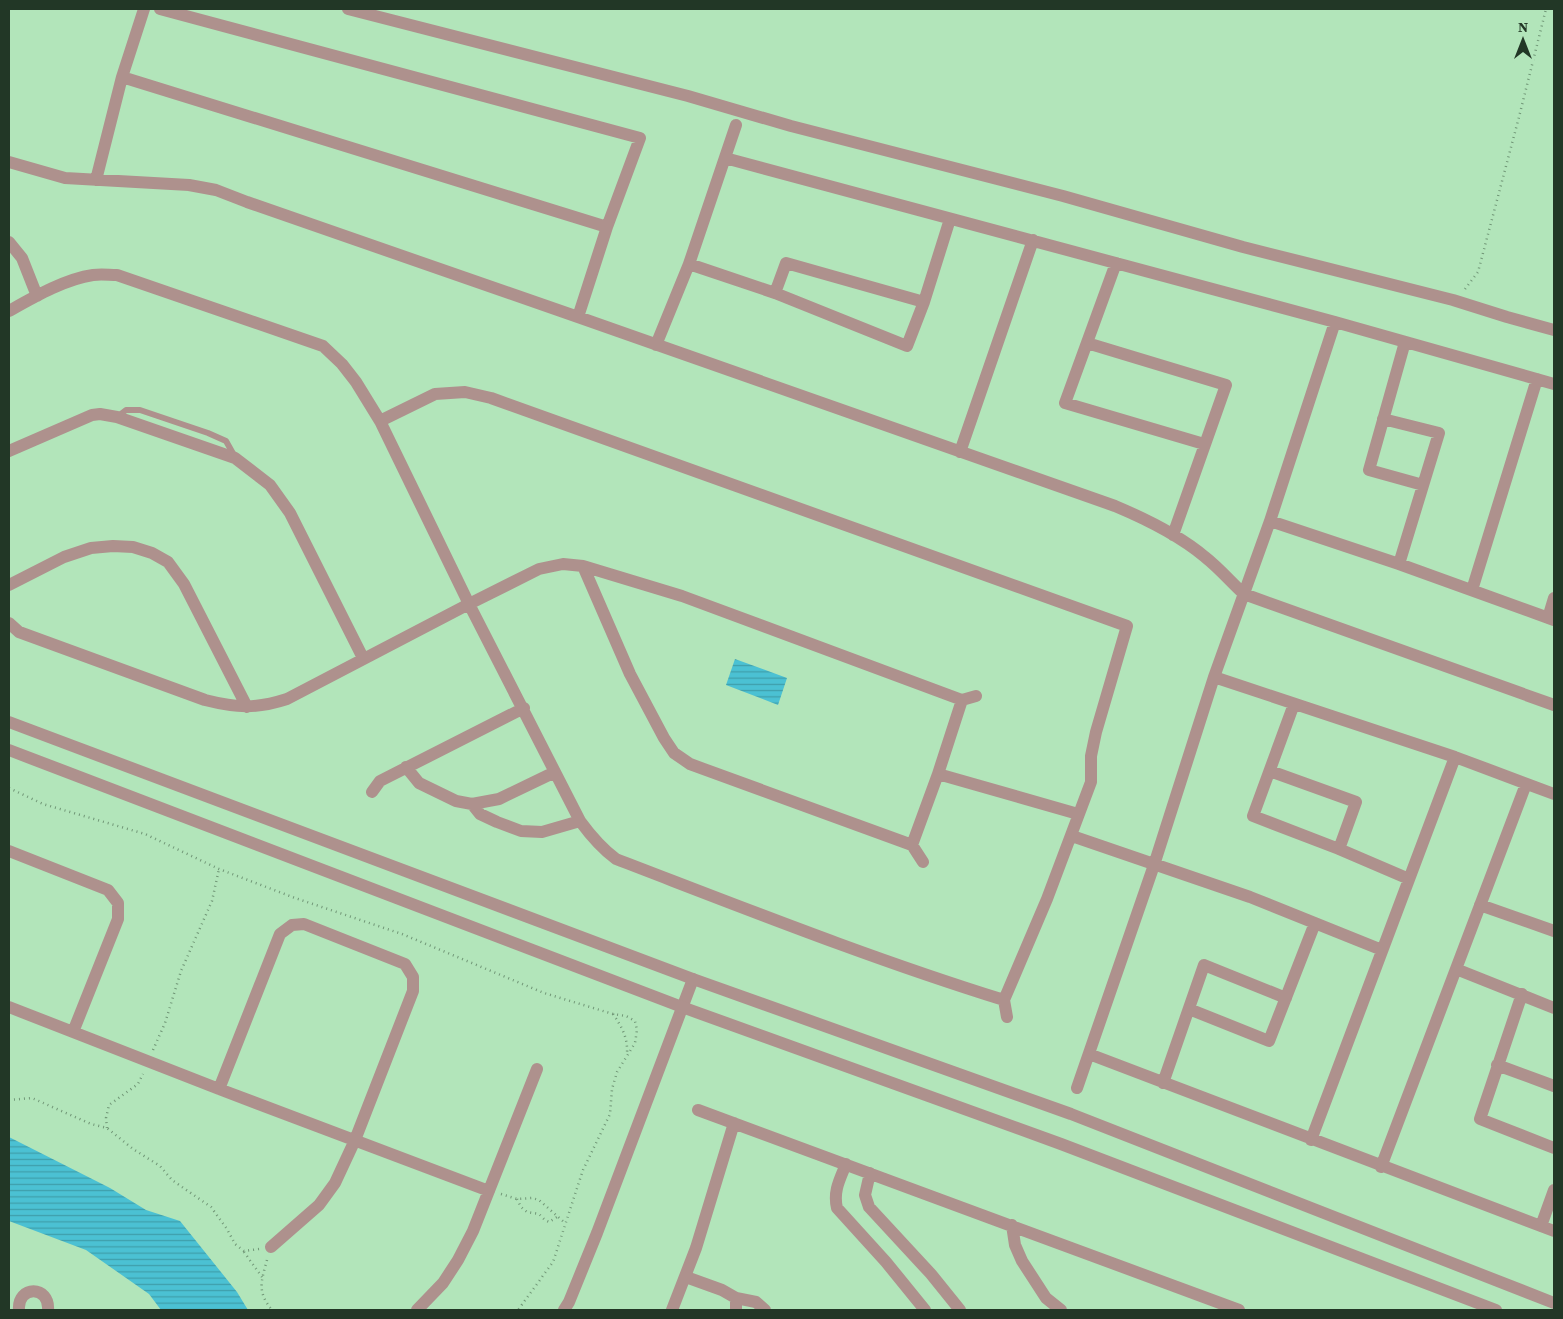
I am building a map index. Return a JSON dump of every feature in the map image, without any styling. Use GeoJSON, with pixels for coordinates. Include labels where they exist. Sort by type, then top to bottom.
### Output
{"type":"FeatureCollection","features":[{"type":"Feature","properties":{"kind":"street"},"geometry":{"type":"LineString","coordinates":[[96,180],[122,78],[144,9]]}},
{"type":"Feature","properties":{"kind":"street"},"geometry":{"type":"LineString","coordinates":[[160,9],[640,138],[606,227],[578,317]]}},
{"type":"Feature","properties":{"kind":"street"},"geometry":{"type":"LineString","coordinates":[[348,9],[688,96],[792,126],[1063,196],[1244,247],[1453,300],[1554,330]]}},
{"type":"Feature","properties":{"kind":"street"},"geometry":{"type":"LineString","coordinates":[[122,78],[606,227]]}},
{"type":"Feature","properties":{"kind":"street"},"geometry":{"type":"LineString","coordinates":[[656,345],[689,264],[736,125]]}},
{"type":"Feature","properties":{"kind":"street"},"geometry":{"type":"LineString","coordinates":[[725,158],[1335,322],[1554,384]]}},
{"type":"Feature","properties":{"kind":"street"},"geometry":{"type":"LineString","coordinates":[[9,162],[65,178],[188,185],[216,190],[578,317],[1115,506],[1173,535],[1204,557],[1244,594],[1554,705]]}},
{"type":"Feature","properties":{"kind":"street"},"geometry":{"type":"LineString","coordinates":[[689,264],[776,294],[907,346],[924,302],[950,219]]}},
{"type":"Feature","properties":{"kind":"street"},"geometry":{"type":"LineString","coordinates":[[960,452],[1033,240]]}},
{"type":"Feature","properties":{"kind":"street"},"geometry":{"type":"LineString","coordinates":[[9,242],[22,258],[37,296]]}},
{"type":"Feature","properties":{"kind":"street"},"geometry":{"type":"LineString","coordinates":[[776,294],[786,263],[924,302]]}},
{"type":"Feature","properties":{"kind":"street"},"geometry":{"type":"LineString","coordinates":[[1116,263],[1065,403],[1204,444]]}},
{"type":"Feature","properties":{"kind":"street"},"geometry":{"type":"LineString","coordinates":[[9,311],[37,296],[77,279],[94,275],[117,275],[323,346],[342,364],[356,382],[380,421],[469,604],[524,708],[580,821],[602,848],[616,859],[826,939],[933,978],[1004,1000]]}},
{"type":"Feature","properties":{"kind":"street"},"geometry":{"type":"LineString","coordinates":[[1077,1088],[1154,865],[1214,677],[1270,521],[1335,322]]}},
{"type":"Feature","properties":{"kind":"street"},"geometry":{"type":"LineString","coordinates":[[1405,342],[1369,470],[1423,485]]}},
{"type":"Feature","properties":{"kind":"street"},"geometry":{"type":"LineString","coordinates":[[1087,343],[1226,384],[1173,535]]}},
{"type":"Feature","properties":{"kind":"street"},"geometry":{"type":"LineString","coordinates":[[1472,590],[1538,379]]}},
{"type":"Feature","properties":{"kind":"street"},"geometry":{"type":"LineString","coordinates":[[380,421],[435,394],[465,392],[491,398],[1127,626],[1096,732],[1091,756],[1091,782],[1047,899],[1004,1000],[1007,1017]]}},
{"type":"Feature","properties":{"kind":"street"},"geometry":{"type":"LineString","coordinates":[[9,451],[92,415],[100,414],[118,417],[236,458],[270,485],[290,513],[363,658]]}},
{"type":"Feature","properties":{"kind":"street"},"geometry":{"type":"LineString","coordinates":[[1383,419],[1439,433],[1400,564]]}},
{"type":"Feature","properties":{"kind":"street"},"geometry":{"type":"LineString","coordinates":[[1270,521],[1400,564],[1551,619],[1554,598]]}},
{"type":"Feature","properties":{"kind":"street"},"geometry":{"type":"LineString","coordinates":[[9,586],[64,557],[91,548],[133,547],[152,552],[168,562],[184,584],[247,707]]}},
{"type":"Feature","properties":{"kind":"street"},"geometry":{"type":"LineString","coordinates":[[9,623],[19,632],[205,700],[247,707],[267,705],[288,699],[363,658],[539,569],[563,564],[584,566],[682,596],[962,700],[976,696]]}},
{"type":"Feature","properties":{"kind":"street"},"geometry":{"type":"LineString","coordinates":[[584,566],[630,674],[674,753],[690,764],[912,845],[923,862]]}},
{"type":"Feature","properties":{"kind":"street"},"geometry":{"type":"LineString","coordinates":[[1214,677],[1455,757],[1554,794]]}},
{"type":"Feature","properties":{"kind":"street"},"geometry":{"type":"LineString","coordinates":[[912,845],[962,700]]}},
{"type":"Feature","properties":{"kind":"street"},"geometry":{"type":"LineString","coordinates":[[1294,704],[1253,816],[1409,878]]}},
{"type":"Feature","properties":{"kind":"street"},"geometry":{"type":"LineString","coordinates":[[372,792],[380,781],[524,708]]}},
{"type":"Feature","properties":{"kind":"street"},"geometry":{"type":"LineString","coordinates":[[9,722],[693,979],[1071,1114],[1554,1303]]}},
{"type":"Feature","properties":{"kind":"street"},"geometry":{"type":"LineString","coordinates":[[9,750],[682,1006],[1061,1144],[1496,1310]]}},
{"type":"Feature","properties":{"kind":"street"},"geometry":{"type":"LineString","coordinates":[[1311,1140],[1455,757]]}},
{"type":"Feature","properties":{"kind":"street"},"geometry":{"type":"LineString","coordinates":[[406,768],[419,783],[456,801],[472,804],[499,798],[555,772]]}},
{"type":"Feature","properties":{"kind":"street"},"geometry":{"type":"LineString","coordinates":[[1270,771],[1356,802],[1339,849]]}},
{"type":"Feature","properties":{"kind":"street"},"geometry":{"type":"LineString","coordinates":[[938,774],[1078,814]]}},
{"type":"Feature","properties":{"kind":"street"},"geometry":{"type":"LineString","coordinates":[[1382,1167],[1526,784]]}},
{"type":"Feature","properties":{"kind":"street"},"geometry":{"type":"LineString","coordinates":[[472,804],[480,814],[521,831],[542,832],[580,821]]}},
{"type":"Feature","properties":{"kind":"street"},"geometry":{"type":"LineString","coordinates":[[1072,836],[1250,897],[1382,950]]}},
{"type":"Feature","properties":{"kind":"street"},"geometry":{"type":"LineString","coordinates":[[9,852],[108,890],[118,903],[118,918],[73,1032]]}},
{"type":"Feature","properties":{"kind":"street"},"geometry":{"type":"LineString","coordinates":[[1480,905],[1554,928]]}},
{"type":"Feature","properties":{"kind":"street"},"geometry":{"type":"LineString","coordinates":[[1189,1009],[1269,1041],[1314,923]]}},
{"type":"Feature","properties":{"kind":"street"},"geometry":{"type":"LineString","coordinates":[[219,1089],[280,934],[292,926],[304,924],[405,964],[412,976],[412,991],[355,1140],[335,1183],[319,1205],[271,1247]]}},
{"type":"Feature","properties":{"kind":"street"},"geometry":{"type":"LineString","coordinates":[[1163,1083],[1204,965],[1286,998]]}},
{"type":"Feature","properties":{"kind":"street"},"geometry":{"type":"LineString","coordinates":[[1456,969],[1554,1008]]}},
{"type":"Feature","properties":{"kind":"street"},"geometry":{"type":"LineString","coordinates":[[564,1310],[597,1233],[693,979]]}},
{"type":"Feature","properties":{"kind":"street"},"geometry":{"type":"LineString","coordinates":[[1522,994],[1480,1119],[1554,1148]]}},
{"type":"Feature","properties":{"kind":"street"},"geometry":{"type":"LineString","coordinates":[[9,1007],[489,1191]]}},
{"type":"Feature","properties":{"kind":"street"},"geometry":{"type":"LineString","coordinates":[[1088,1054],[1554,1231]]}},
{"type":"Feature","properties":{"kind":"street"},"geometry":{"type":"LineString","coordinates":[[1497,1065],[1554,1086]]}},
{"type":"Feature","properties":{"kind":"street"},"geometry":{"type":"LineString","coordinates":[[417,1310],[443,1283],[473,1231],[536,1069]]}},
{"type":"Feature","properties":{"kind":"street"},"geometry":{"type":"LineString","coordinates":[[698,1110],[1239,1310]]}},
{"type":"Feature","properties":{"kind":"street"},"geometry":{"type":"LineString","coordinates":[[672,1310],[686,1277],[734,1123]]}},
{"type":"Feature","properties":{"kind":"street"},"geometry":{"type":"LineString","coordinates":[[846,1164],[836,1189],[837,1208],[886,1262],[925,1310]]}},
{"type":"Feature","properties":{"kind":"street"},"geometry":{"type":"LineString","coordinates":[[870,1173],[865,1195],[869,1207],[931,1274],[960,1310]]}},
{"type":"Feature","properties":{"kind":"street"},"geometry":{"type":"LineString","coordinates":[[1541,1226],[1554,1190]]}},
{"type":"Feature","properties":{"kind":"street"},"geometry":{"type":"LineString","coordinates":[[1012,1225],[1015,1245],[1022,1261],[1046,1298],[1061,1310]]}},
{"type":"Feature","properties":{"kind":"street"},"geometry":{"type":"LineString","coordinates":[[686,1277],[722,1290],[736,1304],[756,1302],[765,1310]]}},
{"type":"Feature","properties":{"kind":"street"},"geometry":{"type":"LineString","coordinates":[[18,1310],[20,1299],[34,1291],[46,1298],[48,1310]]}},
{"type":"Feature","properties":{"kind":"path"},"geometry":{"type":"LineString","coordinates":[[1453,300],[1467,287],[1478,272],[1520,117],[1546,9]]}},
{"type":"Feature","properties":{"kind":"path"},"geometry":{"type":"LineString","coordinates":[[9,788],[43,804],[145,834],[220,869],[295,898],[402,934],[544,993],[613,1014],[626,1016],[635,1021],[638,1030],[635,1043],[618,1072],[612,1089],[610,1114],[584,1170],[552,1262],[518,1310]]}},
{"type":"Feature","properties":{"kind":"path"},"geometry":{"type":"LineString","coordinates":[[107,1128],[106,1118],[109,1105],[138,1084],[165,1023],[181,971],[212,901],[220,869]]}},
{"type":"Feature","properties":{"kind":"path"},"geometry":{"type":"LineString","coordinates":[[613,1014],[622,1027],[628,1042],[627,1056]]}},
{"type":"Feature","properties":{"kind":"path"},"geometry":{"type":"LineString","coordinates":[[9,1100],[32,1098],[91,1124],[107,1128],[160,1166],[172,1180],[211,1207],[235,1244],[244,1252],[262,1277]]}},
{"type":"Feature","properties":{"kind":"path"},"geometry":{"type":"LineString","coordinates":[[489,1191],[516,1199],[532,1198],[539,1200],[565,1222]]}},
{"type":"Feature","properties":{"kind":"path"},"geometry":{"type":"LineString","coordinates":[[516,1199],[527,1212],[539,1214],[549,1222],[557,1217]]}},
{"type":"Feature","properties":{"kind":"path"},"geometry":{"type":"LineString","coordinates":[[244,1252],[271,1247],[262,1277],[262,1292],[264,1300],[272,1310]]}},
{"type":"Feature","properties":{"kind":"water"},"geometry":{"type":"Polygon","coordinates":[[[735,659],[787,678],[778,705],[726,685],[735,659]]]}},
{"type":"Feature","properties":{"kind":"water"},"geometry":{"type":"Polygon","coordinates":[[[9,1137],[110,1188],[146,1210],[180,1221],[237,1292],[248,1310],[161,1310],[149,1294],[86,1250],[9,1221],[9,1137]]]}}]}
